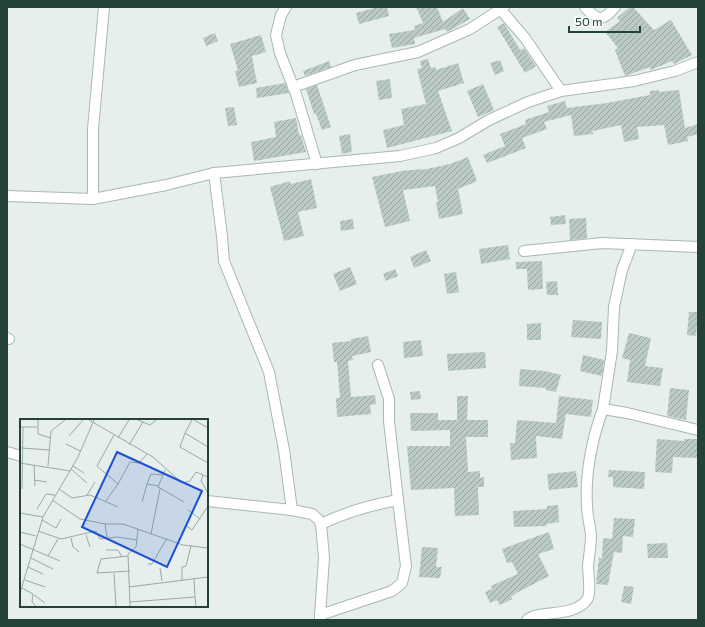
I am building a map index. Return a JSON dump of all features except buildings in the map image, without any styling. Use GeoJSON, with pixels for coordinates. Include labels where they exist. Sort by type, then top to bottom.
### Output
{"type":"FeatureCollection","features":[{"type":"Feature","properties":{"kind":"street"},"geometry":{"type":"LineString","coordinates":[[93,199],[93,130],[104,7]]}},
{"type":"Feature","properties":{"kind":"street"},"geometry":{"type":"LineString","coordinates":[[286,7],[281,15],[276,34],[280,53],[293,87],[317,164]]}},
{"type":"Feature","properties":{"kind":"street"},"geometry":{"type":"LineString","coordinates":[[585,7],[594,17],[603,18],[615,7]]}},
{"type":"Feature","properties":{"kind":"street"},"geometry":{"type":"LineString","coordinates":[[293,87],[354,65],[418,52],[470,29],[502,8],[532,48],[561,91]]}},
{"type":"Feature","properties":{"kind":"street"},"geometry":{"type":"LineString","coordinates":[[7,196],[93,199],[166,185],[214,173],[400,156],[436,148],[459,138],[489,120],[528,102],[561,91],[634,81],[675,71],[698,62]]}},
{"type":"Feature","properties":{"kind":"street"},"geometry":{"type":"LineString","coordinates":[[214,173],[224,261],[269,372],[284,450],[292,510]]}},
{"type":"Feature","properties":{"kind":"street"},"geometry":{"type":"LineString","coordinates":[[524,251],[602,243],[698,247]]}},
{"type":"Feature","properties":{"kind":"street"},"geometry":{"type":"LineString","coordinates":[[526,620],[535,617],[563,613],[583,604],[588,600],[590,591],[588,576],[591,536],[587,504],[588,480],[596,432],[603,409],[612,351],[614,307],[622,270],[632,244]]}},
{"type":"Feature","properties":{"kind":"street"},"geometry":{"type":"LineString","coordinates":[[208,501],[292,510],[312,514],[321,524],[324,558],[320,618],[392,591],[402,583],[406,566],[390,428],[389,399],[378,365]]}},
{"type":"Feature","properties":{"kind":"street"},"geometry":{"type":"LineString","coordinates":[[603,409],[627,413],[698,430]]}},
{"type":"Feature","properties":{"kind":"street"},"geometry":{"type":"LineString","coordinates":[[7,452],[20,456]]}},
{"type":"Feature","properties":{"kind":"street"},"geometry":{"type":"LineString","coordinates":[[321,524],[345,513],[374,504],[398,500]]}}]}
